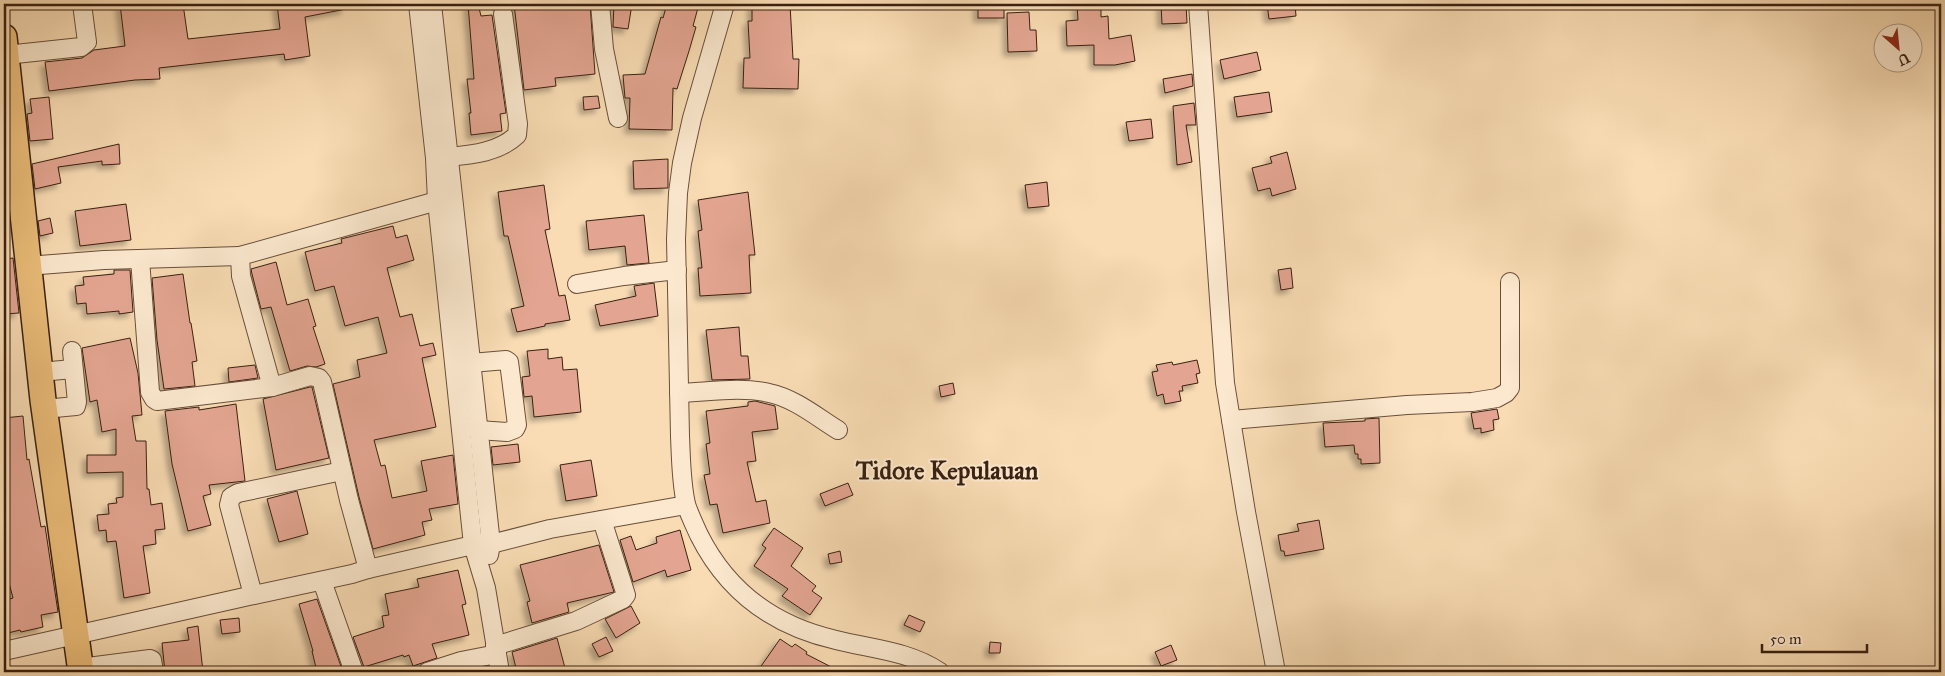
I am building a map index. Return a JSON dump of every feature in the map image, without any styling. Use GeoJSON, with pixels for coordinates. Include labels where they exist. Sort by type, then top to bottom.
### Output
{"type":"FeatureCollection","features":[{"type":"Feature","properties":{"kind":"highway"},"geometry":{"type":"LineString","coordinates":[[5,46],[11,184],[27,266],[44,410],[81,670]]}},
{"type":"Feature","properties":{"kind":"street"},"geometry":{"type":"LineString","coordinates":[[5,46],[81,47],[85,45],[87,42],[82,4]]}},
{"type":"Feature","properties":{"kind":"street"},"geometry":{"type":"LineString","coordinates":[[418,4],[471,363],[491,544],[486,588]]}},
{"type":"Feature","properties":{"kind":"street"},"geometry":{"type":"LineString","coordinates":[[432,4],[442,157],[437,201],[473,546],[486,588],[500,672]]}},
{"type":"Feature","properties":{"kind":"street"},"geometry":{"type":"LineString","coordinates":[[600,4],[604,49],[618,118]]}},
{"type":"Feature","properties":{"kind":"street"},"geometry":{"type":"LineString","coordinates":[[725,4],[692,118],[682,164],[678,202],[679,393],[681,466],[686,505],[708,554],[717,567],[746,598],[796,629],[853,645],[904,654],[927,663],[940,672]]}},
{"type":"Feature","properties":{"kind":"street"},"geometry":{"type":"LineString","coordinates":[[1198,4],[1225,383],[1246,512],[1276,672]]}},
{"type":"Feature","properties":{"kind":"street"},"geometry":{"type":"LineString","coordinates":[[442,157],[478,154],[500,147],[517,135],[518,124],[503,14]]}},
{"type":"Feature","properties":{"kind":"street"},"geometry":{"type":"LineString","coordinates":[[27,266],[104,260],[240,256],[437,201]]}},
{"type":"Feature","properties":{"kind":"street"},"geometry":{"type":"LineString","coordinates":[[240,256],[241,276],[272,387]]}},
{"type":"Feature","properties":{"kind":"street"},"geometry":{"type":"LineString","coordinates":[[140,259],[150,392],[157,401],[272,387],[310,376],[319,378],[324,390],[342,471],[368,569]]}},
{"type":"Feature","properties":{"kind":"street"},"geometry":{"type":"LineString","coordinates":[[577,284],[677,270]]}},
{"type":"Feature","properties":{"kind":"street"},"geometry":{"type":"LineString","coordinates":[[1231,420],[1406,405],[1472,402],[1497,398],[1506,393],[1510,388],[1510,282]]}},
{"type":"Feature","properties":{"kind":"street"},"geometry":{"type":"LineString","coordinates":[[44,410],[76,406],[72,351]]}},
{"type":"Feature","properties":{"kind":"street"},"geometry":{"type":"LineString","coordinates":[[471,363],[506,360],[509,362],[517,425],[515,429],[507,432],[478,430]]}},
{"type":"Feature","properties":{"kind":"street"},"geometry":{"type":"LineString","coordinates":[[40,372],[73,369]]}},
{"type":"Feature","properties":{"kind":"street"},"geometry":{"type":"LineString","coordinates":[[679,393],[745,390],[770,393],[789,401],[838,430]]}},
{"type":"Feature","properties":{"kind":"street"},"geometry":{"type":"LineString","coordinates":[[253,595],[229,505],[231,497],[238,493],[342,471]]}},
{"type":"Feature","properties":{"kind":"street"},"geometry":{"type":"LineString","coordinates":[[4,651],[322,581],[368,569],[473,546],[491,544],[550,529],[686,505]]}},
{"type":"Feature","properties":{"kind":"street"},"geometry":{"type":"LineString","coordinates":[[427,672],[496,650],[576,621],[623,599],[626,595],[602,520]]}},
{"type":"Feature","properties":{"kind":"street"},"geometry":{"type":"LineString","coordinates":[[322,581],[354,672]]}},
{"type":"Feature","properties":{"kind":"street"},"geometry":{"type":"LineString","coordinates":[[81,670],[141,666],[152,660],[154,672]]}},
{"type":"Feature","properties":{"kind":"building"},"geometry":{"type":"Polygon","coordinates":[[[120,4],[183,4],[188,39],[280,29],[277,4],[345,4],[346,9],[305,17],[310,56],[285,60],[284,54],[159,68],[160,79],[135,80],[49,91],[45,62],[82,58],[94,50],[125,46],[120,4]]]}},
{"type":"Feature","properties":{"kind":"building"},"geometry":{"type":"Polygon","coordinates":[[[468,4],[478,4],[481,16],[492,15],[506,113],[500,114],[502,131],[471,135],[469,113],[471,113],[467,79],[474,79],[468,4]]]}},
{"type":"Feature","properties":{"kind":"building"},"geometry":{"type":"Polygon","coordinates":[[[514,4],[590,4],[595,74],[555,78],[556,86],[524,90],[514,4]]]}},
{"type":"Feature","properties":{"kind":"building"},"geometry":{"type":"Polygon","coordinates":[[[614,4],[632,4],[628,29],[613,27],[614,4]]]}},
{"type":"Feature","properties":{"kind":"building"},"geometry":{"type":"Polygon","coordinates":[[[667,4],[699,4],[693,26],[696,27],[689,51],[677,89],[673,88],[672,130],[629,129],[630,98],[625,98],[623,75],[645,74],[661,17],[663,18],[667,4]]]}},
{"type":"Feature","properties":{"kind":"building"},"geometry":{"type":"Polygon","coordinates":[[[752,4],[790,4],[793,59],[799,59],[798,89],[743,88],[744,58],[750,58],[748,21],[752,21],[752,4]]]}},
{"type":"Feature","properties":{"kind":"building"},"geometry":{"type":"Polygon","coordinates":[[[978,4],[1004,4],[1004,18],[978,18],[978,4]]]}},
{"type":"Feature","properties":{"kind":"building"},"geometry":{"type":"Polygon","coordinates":[[[1101,4],[1101,17],[1108,16],[1109,39],[1131,35],[1135,61],[1115,65],[1094,65],[1094,45],[1067,46],[1066,21],[1078,20],[1077,5],[1101,4]]]}},
{"type":"Feature","properties":{"kind":"building"},"geometry":{"type":"Polygon","coordinates":[[[1161,4],[1186,4],[1187,23],[1162,24],[1161,4]]]}},
{"type":"Feature","properties":{"kind":"building"},"geometry":{"type":"Polygon","coordinates":[[[1267,4],[1295,4],[1296,16],[1269,19],[1267,4]]]}},
{"type":"Feature","properties":{"kind":"building"},"geometry":{"type":"Polygon","coordinates":[[[1029,12],[1030,30],[1036,30],[1037,51],[1008,52],[1007,13],[1029,12]]]}},
{"type":"Feature","properties":{"kind":"building"},"geometry":{"type":"Polygon","coordinates":[[[1257,52],[1261,70],[1224,79],[1220,60],[1257,52]]]}},
{"type":"Feature","properties":{"kind":"building"},"geometry":{"type":"Polygon","coordinates":[[[1192,74],[1193,86],[1165,93],[1163,79],[1192,74]]]}},
{"type":"Feature","properties":{"kind":"building"},"geometry":{"type":"Polygon","coordinates":[[[1269,92],[1272,112],[1237,117],[1234,97],[1269,92]]]}},
{"type":"Feature","properties":{"kind":"building"},"geometry":{"type":"Polygon","coordinates":[[[598,96],[600,108],[584,110],[583,97],[598,96]]]}},
{"type":"Feature","properties":{"kind":"building"},"geometry":{"type":"Polygon","coordinates":[[[49,97],[53,139],[30,141],[27,114],[32,113],[30,99],[49,97]]]}},
{"type":"Feature","properties":{"kind":"building"},"geometry":{"type":"Polygon","coordinates":[[[1194,103],[1196,125],[1186,125],[1192,162],[1177,165],[1173,106],[1194,103]]]}},
{"type":"Feature","properties":{"kind":"building"},"geometry":{"type":"Polygon","coordinates":[[[1151,119],[1153,138],[1129,141],[1126,122],[1151,119]]]}},
{"type":"Feature","properties":{"kind":"building"},"geometry":{"type":"Polygon","coordinates":[[[119,144],[120,164],[102,165],[102,161],[58,167],[61,183],[35,189],[32,164],[119,144]]]}},
{"type":"Feature","properties":{"kind":"building"},"geometry":{"type":"Polygon","coordinates":[[[1287,152],[1296,189],[1272,196],[1270,188],[1258,191],[1252,168],[1272,163],[1270,157],[1287,152]]]}},
{"type":"Feature","properties":{"kind":"building"},"geometry":{"type":"Polygon","coordinates":[[[668,159],[668,188],[634,189],[633,161],[668,159]]]}},
{"type":"Feature","properties":{"kind":"building"},"geometry":{"type":"Polygon","coordinates":[[[1047,182],[1049,206],[1028,208],[1025,185],[1047,182]]]}},
{"type":"Feature","properties":{"kind":"building"},"geometry":{"type":"Polygon","coordinates":[[[544,185],[550,229],[545,230],[559,296],[565,295],[570,320],[545,324],[545,326],[517,332],[511,309],[524,306],[508,236],[504,236],[498,192],[544,185]]]}},
{"type":"Feature","properties":{"kind":"building"},"geometry":{"type":"Polygon","coordinates":[[[748,192],[755,255],[749,255],[751,293],[700,296],[698,268],[702,268],[698,231],[702,230],[698,200],[748,192]]]}},
{"type":"Feature","properties":{"kind":"building"},"geometry":{"type":"Polygon","coordinates":[[[126,204],[131,240],[80,246],[75,211],[126,204]]]}},
{"type":"Feature","properties":{"kind":"building"},"geometry":{"type":"Polygon","coordinates":[[[644,215],[649,263],[627,265],[625,246],[589,250],[586,221],[644,215]]]}},
{"type":"Feature","properties":{"kind":"building"},"geometry":{"type":"Polygon","coordinates":[[[50,218],[53,233],[40,236],[38,221],[50,218]]]}},
{"type":"Feature","properties":{"kind":"building"},"geometry":{"type":"Polygon","coordinates":[[[393,226],[396,238],[407,235],[414,260],[387,268],[400,317],[412,314],[420,346],[433,343],[436,355],[422,358],[436,427],[374,440],[381,466],[385,465],[392,498],[427,491],[421,461],[453,455],[458,504],[429,509],[432,520],[422,522],[425,535],[373,549],[333,384],[360,377],[357,360],[387,353],[378,317],[345,326],[334,286],[315,291],[305,252],[342,243],[341,239],[393,226]]]}},
{"type":"Feature","properties":{"kind":"building"},"geometry":{"type":"Polygon","coordinates":[[[13,258],[19,313],[4,314],[4,285],[9,284],[6,259],[13,258]]]}},
{"type":"Feature","properties":{"kind":"building"},"geometry":{"type":"Polygon","coordinates":[[[276,262],[287,305],[308,299],[316,326],[313,327],[325,364],[316,367],[307,366],[290,371],[271,307],[261,309],[251,269],[276,262]]]}},
{"type":"Feature","properties":{"kind":"building"},"geometry":{"type":"Polygon","coordinates":[[[1291,268],[1293,288],[1281,290],[1278,270],[1291,268]]]}},
{"type":"Feature","properties":{"kind":"building"},"geometry":{"type":"Polygon","coordinates":[[[114,270],[130,270],[133,312],[119,314],[119,311],[87,314],[86,303],[77,304],[75,286],[84,285],[83,277],[114,274],[114,270]]]}},
{"type":"Feature","properties":{"kind":"building"},"geometry":{"type":"Polygon","coordinates":[[[183,274],[197,361],[192,362],[195,386],[164,389],[157,340],[152,278],[183,274]]]}},
{"type":"Feature","properties":{"kind":"building"},"geometry":{"type":"Polygon","coordinates":[[[654,283],[658,316],[600,326],[595,305],[636,296],[634,286],[654,283]]]}},
{"type":"Feature","properties":{"kind":"building"},"geometry":{"type":"Polygon","coordinates":[[[739,327],[741,356],[748,356],[750,379],[712,380],[706,330],[739,327]]]}},
{"type":"Feature","properties":{"kind":"building"},"geometry":{"type":"Polygon","coordinates":[[[130,338],[138,373],[142,415],[132,416],[136,441],[146,441],[147,489],[149,489],[151,505],[162,503],[165,529],[155,530],[156,544],[143,546],[150,593],[124,598],[116,541],[107,542],[106,530],[99,531],[97,515],[109,514],[108,504],[117,503],[116,498],[123,497],[123,472],[87,473],[87,455],[116,455],[116,429],[102,432],[97,400],[90,402],[82,348],[130,338]]]}},
{"type":"Feature","properties":{"kind":"building"},"geometry":{"type":"Polygon","coordinates":[[[548,349],[548,359],[562,357],[563,370],[577,369],[581,412],[534,417],[532,396],[524,397],[522,377],[530,376],[527,351],[548,349]]]}},
{"type":"Feature","properties":{"kind":"building"},"geometry":{"type":"Polygon","coordinates":[[[1197,360],[1200,373],[1196,374],[1198,383],[1182,386],[1183,391],[1179,391],[1181,401],[1165,404],[1163,394],[1157,396],[1152,372],[1158,371],[1156,365],[1172,362],[1173,365],[1197,360]]]}},
{"type":"Feature","properties":{"kind":"building"},"geometry":{"type":"Polygon","coordinates":[[[255,365],[258,378],[229,382],[228,368],[255,365]]]}},
{"type":"Feature","properties":{"kind":"building"},"geometry":{"type":"Polygon","coordinates":[[[953,383],[955,394],[941,397],[939,386],[953,383]]]}},
{"type":"Feature","properties":{"kind":"building"},"geometry":{"type":"Polygon","coordinates":[[[312,387],[329,458],[276,470],[263,399],[312,387]]]}},
{"type":"Feature","properties":{"kind":"building"},"geometry":{"type":"Polygon","coordinates":[[[755,401],[775,406],[778,429],[752,432],[756,461],[747,462],[756,502],[766,500],[770,523],[723,533],[717,504],[710,505],[704,475],[710,474],[706,444],[710,443],[706,411],[748,406],[748,402],[755,401]]]}},
{"type":"Feature","properties":{"kind":"building"},"geometry":{"type":"Polygon","coordinates":[[[236,404],[245,481],[209,485],[211,494],[203,496],[211,525],[188,531],[172,464],[165,411],[199,407],[199,410],[236,404]]]}},
{"type":"Feature","properties":{"kind":"building"},"geometry":{"type":"Polygon","coordinates":[[[1497,409],[1499,419],[1493,420],[1494,430],[1481,433],[1481,428],[1474,429],[1471,413],[1497,409]]]}},
{"type":"Feature","properties":{"kind":"building"},"geometry":{"type":"Polygon","coordinates":[[[23,416],[27,460],[29,459],[41,527],[45,526],[58,612],[41,615],[43,627],[4,634],[4,601],[13,598],[4,564],[4,418],[23,416]]]}},
{"type":"Feature","properties":{"kind":"building"},"geometry":{"type":"Polygon","coordinates":[[[1379,418],[1380,463],[1361,464],[1358,454],[1355,454],[1354,445],[1325,447],[1323,423],[1365,421],[1365,419],[1379,418]]]}},
{"type":"Feature","properties":{"kind":"building"},"geometry":{"type":"Polygon","coordinates":[[[518,444],[520,462],[493,465],[491,447],[518,444]]]}},
{"type":"Feature","properties":{"kind":"building"},"geometry":{"type":"Polygon","coordinates":[[[591,460],[597,496],[566,501],[560,465],[591,460]]]}},
{"type":"Feature","properties":{"kind":"building"},"geometry":{"type":"Polygon","coordinates":[[[848,483],[853,495],[825,506],[820,494],[848,483]]]}},
{"type":"Feature","properties":{"kind":"building"},"geometry":{"type":"Polygon","coordinates":[[[297,491],[308,534],[279,542],[267,499],[297,491]]]}},
{"type":"Feature","properties":{"kind":"building"},"geometry":{"type":"Polygon","coordinates":[[[1319,520],[1324,549],[1285,556],[1284,551],[1281,551],[1278,535],[1299,531],[1297,524],[1319,520]]]}},
{"type":"Feature","properties":{"kind":"building"},"geometry":{"type":"Polygon","coordinates":[[[774,528],[803,548],[791,566],[816,586],[812,591],[822,598],[810,615],[782,596],[788,589],[754,566],[766,548],[762,545],[774,528]]]}},
{"type":"Feature","properties":{"kind":"building"},"geometry":{"type":"Polygon","coordinates":[[[680,530],[691,570],[667,577],[665,570],[633,582],[620,540],[631,536],[636,550],[657,543],[656,537],[680,530]]]}},
{"type":"Feature","properties":{"kind":"building"},"geometry":{"type":"Polygon","coordinates":[[[599,545],[614,592],[567,603],[569,612],[532,623],[527,602],[530,601],[520,565],[599,545]]]}},
{"type":"Feature","properties":{"kind":"building"},"geometry":{"type":"Polygon","coordinates":[[[840,551],[842,562],[830,564],[828,554],[840,551]]]}},
{"type":"Feature","properties":{"kind":"building"},"geometry":{"type":"Polygon","coordinates":[[[458,570],[466,604],[462,605],[469,635],[432,644],[437,658],[413,666],[409,655],[404,657],[403,655],[364,667],[353,637],[384,627],[382,616],[389,615],[385,594],[419,587],[417,579],[458,570]]]}},
{"type":"Feature","properties":{"kind":"building"},"geometry":{"type":"Polygon","coordinates":[[[317,599],[343,672],[317,672],[313,651],[299,604],[317,599]]]}},
{"type":"Feature","properties":{"kind":"building"},"geometry":{"type":"Polygon","coordinates":[[[631,606],[640,623],[616,638],[605,619],[631,606]]]}},
{"type":"Feature","properties":{"kind":"building"},"geometry":{"type":"Polygon","coordinates":[[[909,615],[925,622],[920,632],[904,625],[909,615]]]}},
{"type":"Feature","properties":{"kind":"building"},"geometry":{"type":"Polygon","coordinates":[[[239,618],[240,632],[222,634],[220,620],[239,618]]]}},
{"type":"Feature","properties":{"kind":"building"},"geometry":{"type":"Polygon","coordinates":[[[198,626],[203,672],[165,672],[162,643],[189,640],[187,628],[198,626]]]}},
{"type":"Feature","properties":{"kind":"building"},"geometry":{"type":"Polygon","coordinates":[[[606,637],[613,651],[599,657],[592,644],[606,637]]]}},
{"type":"Feature","properties":{"kind":"building"},"geometry":{"type":"Polygon","coordinates":[[[557,638],[565,668],[549,672],[517,672],[512,652],[557,638]]]}},
{"type":"Feature","properties":{"kind":"building"},"geometry":{"type":"Polygon","coordinates":[[[780,639],[792,647],[795,644],[807,652],[806,654],[841,672],[757,672],[780,639]]]}},
{"type":"Feature","properties":{"kind":"building"},"geometry":{"type":"Polygon","coordinates":[[[990,642],[1001,643],[1000,653],[989,653],[990,642]]]}},
{"type":"Feature","properties":{"kind":"building"},"geometry":{"type":"Polygon","coordinates":[[[1171,645],[1177,660],[1161,666],[1155,652],[1171,645]]]}},
{"type":"Feature","properties":{"kind":"district","name":"Tidore Kepulauan"},"geometry":{"type":"Point","coordinates":[947,470]}}]}
